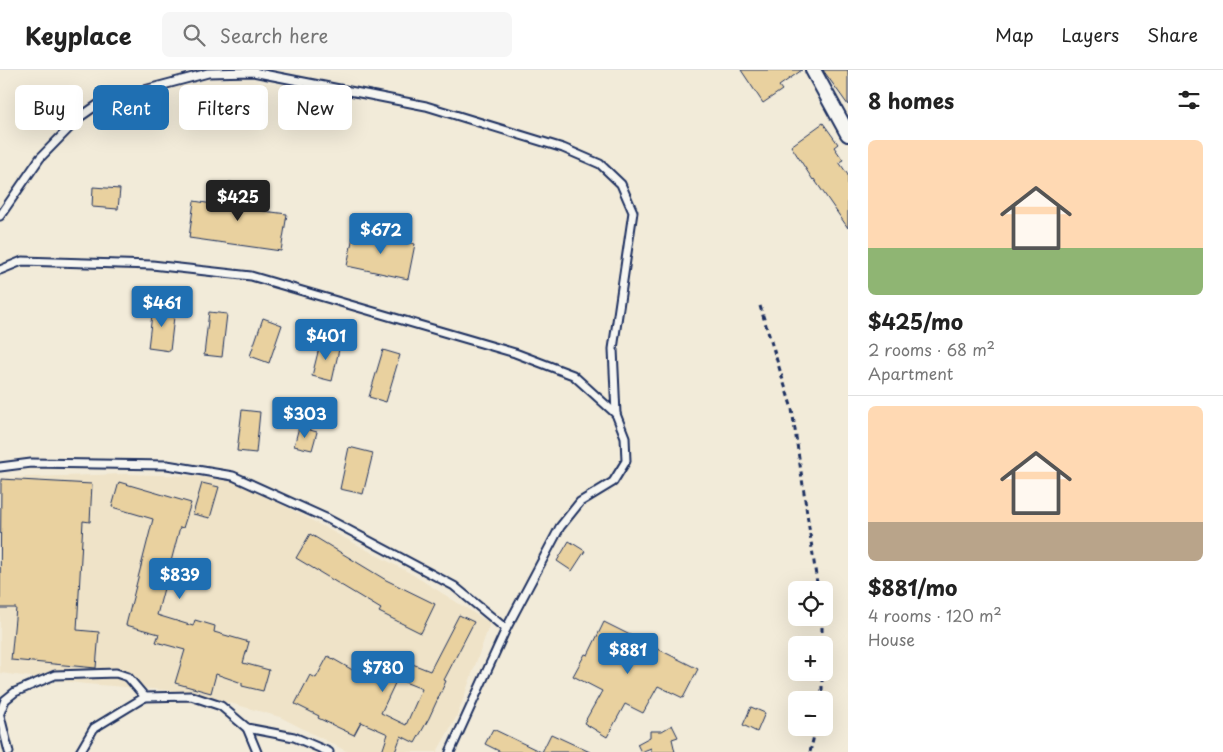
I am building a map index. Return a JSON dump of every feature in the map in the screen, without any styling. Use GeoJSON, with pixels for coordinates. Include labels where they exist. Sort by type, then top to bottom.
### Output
{"type":"FeatureCollection","features":[{"type":"Feature","properties":{"kind":"street"},"geometry":{"type":"LineString","coordinates":[[813,70],[848,134]]}},
{"type":"Feature","properties":{"kind":"lane"},"geometry":{"type":"LineString","coordinates":[[0,216],[40,158],[80,117],[103,102],[208,73],[253,72],[426,106],[563,148],[600,164],[622,184],[634,212],[612,349],[616,414],[625,437],[626,460],[612,482],[580,502],[560,527],[506,629],[450,752]]}},
{"type":"Feature","properties":{"kind":"lane"},"geometry":{"type":"LineString","coordinates":[[0,270],[22,262],[152,265],[251,276],[515,353],[573,375],[616,414]]}},
{"type":"Feature","properties":{"kind":"lane"},"geometry":{"type":"LineString","coordinates":[[0,467],[31,463],[167,465],[233,476],[328,519],[454,586],[506,629]]}},
{"type":"Feature","properties":{"kind":"lane"},"geometry":{"type":"LineString","coordinates":[[9,752],[0,714],[5,700],[15,692],[56,675],[116,673],[128,677],[145,698]]}},
{"type":"Feature","properties":{"kind":"lane"},"geometry":{"type":"LineString","coordinates":[[80,752],[94,728],[145,698],[191,696],[221,706],[247,728],[257,752]]}},
{"type":"Feature","properties":{"kind":"lane"},"geometry":{"type":"LineString","coordinates":[[247,728],[294,737],[329,752]]}},
{"type":"Feature","properties":{"kind":"path"},"geometry":{"type":"LineString","coordinates":[[760,306],[792,409],[817,581]]}},
{"type":"Feature","properties":{"kind":"path"},"geometry":{"type":"LineString","coordinates":[[810,752],[814,736]]}},
{"type":"Feature","properties":{"kind":"shaded area"},"geometry":{"type":"Polygon","coordinates":[[[125,474],[193,476],[232,481],[281,504],[410,573],[490,623],[458,714],[437,752],[348,752],[280,717],[191,692],[86,684],[0,673],[0,478],[125,474]]]}},
{"type":"Feature","properties":{"kind":"building"},"geometry":{"type":"Polygon","coordinates":[[[741,70],[802,70],[779,86],[782,90],[763,103],[741,70]]]}},
{"type":"Feature","properties":{"kind":"building"},"geometry":{"type":"Polygon","coordinates":[[[823,70],[848,70],[848,105],[823,70]]]}},
{"type":"Feature","properties":{"kind":"building"},"geometry":{"type":"Polygon","coordinates":[[[823,123],[838,144],[834,147],[843,160],[839,162],[848,175],[848,228],[791,146],[823,123]]]}},
{"type":"Feature","properties":{"kind":"building"},"geometry":{"type":"Polygon","coordinates":[[[229,182],[253,185],[248,209],[287,214],[281,251],[189,238],[194,201],[225,206],[229,182]]]}},
{"type":"Feature","properties":{"kind":"building"},"geometry":{"type":"Polygon","coordinates":[[[93,187],[120,189],[118,209],[92,207],[93,187]]]}},
{"type":"Feature","properties":{"kind":"building"},"geometry":{"type":"Polygon","coordinates":[[[354,231],[415,244],[408,279],[347,266],[354,231]]]}},
{"type":"Feature","properties":{"kind":"building"},"geometry":{"type":"Polygon","coordinates":[[[153,306],[175,308],[170,351],[148,348],[153,306]]]}},
{"type":"Feature","properties":{"kind":"building"},"geometry":{"type":"Polygon","coordinates":[[[209,312],[227,314],[222,357],[204,355],[209,312]]]}},
{"type":"Feature","properties":{"kind":"building"},"geometry":{"type":"Polygon","coordinates":[[[263,318],[282,325],[269,363],[250,356],[263,318]]]}},
{"type":"Feature","properties":{"kind":"building"},"geometry":{"type":"Polygon","coordinates":[[[321,340],[340,345],[332,381],[312,376],[321,340]]]}},
{"type":"Feature","properties":{"kind":"building"},"geometry":{"type":"Polygon","coordinates":[[[383,350],[400,355],[386,402],[369,397],[383,350]]]}},
{"type":"Feature","properties":{"kind":"building"},"geometry":{"type":"Polygon","coordinates":[[[242,410],[260,412],[256,453],[237,451],[242,410]]]}},
{"type":"Feature","properties":{"kind":"building"},"geometry":{"type":"Polygon","coordinates":[[[299,427],[317,432],[312,450],[294,446],[299,427]]]}},
{"type":"Feature","properties":{"kind":"building"},"geometry":{"type":"Polygon","coordinates":[[[349,447],[373,453],[363,494],[340,489],[349,447]]]}},
{"type":"Feature","properties":{"kind":"building"},"geometry":{"type":"Polygon","coordinates":[[[1,479],[92,484],[90,522],[83,521],[77,630],[99,632],[96,668],[11,660],[16,608],[0,608],[1,479]]]}},
{"type":"Feature","properties":{"kind":"building"},"geometry":{"type":"Polygon","coordinates":[[[119,482],[191,503],[183,528],[180,527],[157,615],[193,626],[195,620],[215,626],[214,632],[249,642],[243,663],[269,670],[263,691],[242,686],[242,683],[216,674],[211,693],[175,683],[185,650],[156,642],[159,634],[126,625],[153,519],[112,507],[119,482]]]}},
{"type":"Feature","properties":{"kind":"building"},"geometry":{"type":"Polygon","coordinates":[[[202,483],[219,487],[210,518],[193,514],[202,483]]]}},
{"type":"Feature","properties":{"kind":"building"},"geometry":{"type":"Polygon","coordinates":[[[310,534],[386,580],[435,604],[421,633],[379,612],[381,609],[296,558],[310,534]]]}},
{"type":"Feature","properties":{"kind":"building"},"geometry":{"type":"Polygon","coordinates":[[[569,541],[585,551],[572,571],[557,561],[569,541]]]}},
{"type":"Feature","properties":{"kind":"building"},"geometry":{"type":"Polygon","coordinates":[[[459,615],[474,622],[444,680],[446,681],[429,718],[415,743],[401,736],[395,752],[382,752],[388,734],[361,722],[354,735],[318,718],[319,716],[295,704],[310,675],[316,678],[328,656],[377,684],[390,655],[430,671],[459,615]],[[397,679],[381,713],[406,725],[422,689],[397,679]]]}},
{"type":"Feature","properties":{"kind":"building"},"geometry":{"type":"Polygon","coordinates":[[[604,622],[698,669],[683,698],[658,686],[643,713],[625,704],[607,737],[584,723],[602,691],[573,676],[585,654],[588,655],[604,622]]]}},
{"type":"Feature","properties":{"kind":"building"},"geometry":{"type":"Polygon","coordinates":[[[751,707],[765,713],[757,732],[743,725],[751,707]]]}},
{"type":"Feature","properties":{"kind":"building"},"geometry":{"type":"Polygon","coordinates":[[[672,725],[678,737],[672,739],[675,752],[651,752],[651,748],[641,752],[637,744],[650,737],[650,731],[662,731],[672,725]]]}},
{"type":"Feature","properties":{"kind":"building"},"geometry":{"type":"Polygon","coordinates":[[[493,729],[541,752],[501,752],[485,744],[493,729]]]}},
{"type":"Feature","properties":{"kind":"building"},"geometry":{"type":"Polygon","coordinates":[[[551,734],[590,752],[542,752],[551,734]]]}}]}
